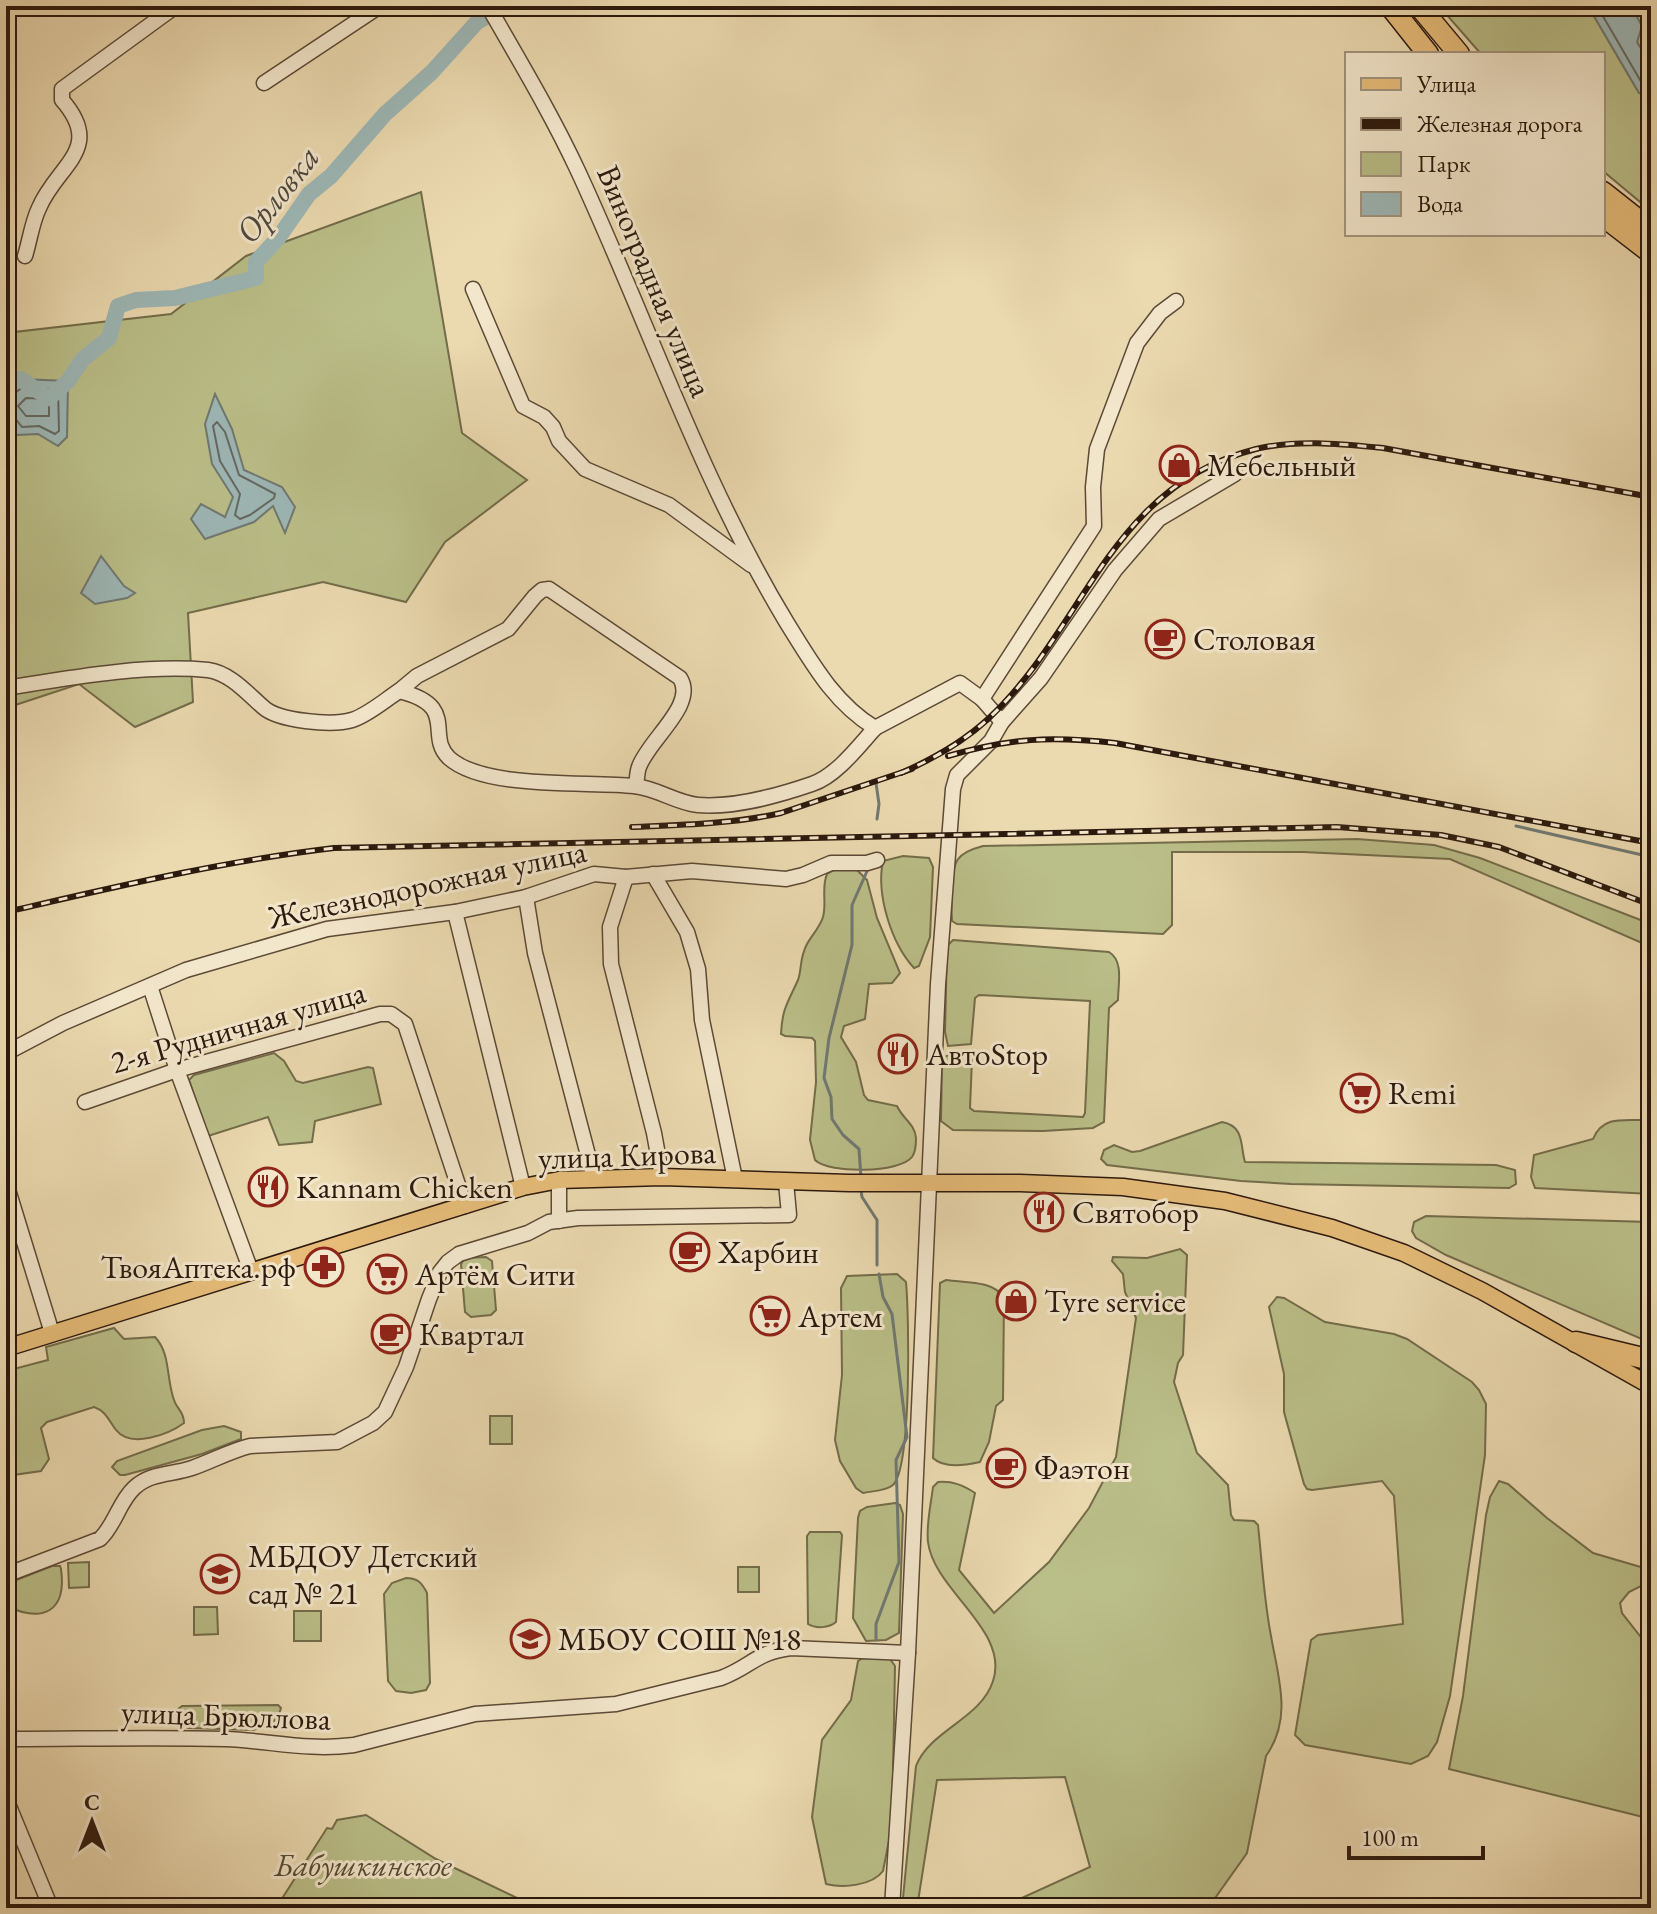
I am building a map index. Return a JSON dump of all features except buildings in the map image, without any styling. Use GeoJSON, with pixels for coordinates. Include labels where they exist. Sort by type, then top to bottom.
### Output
{"type":"FeatureCollection","features":[{"type":"Feature","properties":{"kind":"highway"},"geometry":{"type":"LineString","coordinates":[[1390,6],[1426,52]]}},
{"type":"Feature","properties":{"kind":"highway"},"geometry":{"type":"LineString","coordinates":[[1419,6],[1457,52]]}},
{"type":"Feature","properties":{"kind":"highway"},"geometry":{"type":"LineString","coordinates":[[1605,194],[1651,230]]}},
{"type":"Feature","properties":{"kind":"highway"},"geometry":{"type":"LineString","coordinates":[[1605,218],[1651,253]]}},
{"type":"Feature","properties":{"kind":"highway"},"geometry":{"type":"LineString","coordinates":[[1576,1342],[1651,1360]]}},
{"type":"Feature","properties":{"kind":"main road","name":"улица Кирова"},"geometry":{"type":"LineString","coordinates":[[6,1348],[523,1187],[559,1180],[662,1177],[1123,1187],[1225,1201],[1332,1228],[1404,1253],[1576,1342],[1647,1385]]}},
{"type":"Feature","properties":{"kind":"street"},"geometry":{"type":"LineString","coordinates":[[25,256],[39,206],[65,170],[81,140],[73,113],[62,100],[62,89],[176,6]]}},
{"type":"Feature","properties":{"kind":"street"},"geometry":{"type":"LineString","coordinates":[[264,83],[380,6]]}},
{"type":"Feature","properties":{"kind":"street","name":"Виноградная улица"},"geometry":{"type":"LineString","coordinates":[[488,6],[578,171],[675,400],[754,568],[833,693],[852,714],[875,728]]}},
{"type":"Feature","properties":{"kind":"street","name":"Виноградная улица"},"geometry":{"type":"LineString","coordinates":[[473,289],[523,406],[544,417],[559,441],[585,469],[669,505],[754,568]]}},
{"type":"Feature","properties":{"kind":"street"},"geometry":{"type":"LineString","coordinates":[[982,699],[1094,526],[1093,487],[1097,449],[1137,343],[1160,313],[1176,301]]}},
{"type":"Feature","properties":{"kind":"street"},"geometry":{"type":"LineString","coordinates":[[892,1908],[908,1653],[940,945],[953,789],[957,775],[991,741],[1002,722],[1041,678],[1115,570],[1159,519],[1235,474]]}},
{"type":"Feature","properties":{"kind":"street"},"geometry":{"type":"LineString","coordinates":[[6,688],[147,670],[207,670],[235,682],[270,712],[289,719],[353,720],[417,676],[508,629],[535,596],[549,589],[680,678],[685,686],[683,702],[638,767],[636,786]]}},
{"type":"Feature","properties":{"kind":"street"},"geometry":{"type":"LineString","coordinates":[[399,691],[433,707],[442,745],[449,757],[483,775],[552,783],[636,786],[696,805],[734,804],[815,783],[839,765],[875,728],[960,683],[982,699],[1002,722]]}},
{"type":"Feature","properties":{"kind":"street","name":"Железнодорожная улица"},"geometry":{"type":"LineString","coordinates":[[6,1053],[63,1023],[186,970],[327,929],[455,912],[526,897],[594,874],[626,877],[692,871],[786,879],[831,863],[877,860]]}},
{"type":"Feature","properties":{"kind":"street"},"geometry":{"type":"LineString","coordinates":[[653,874],[687,932],[698,969],[702,1020],[735,1179]]}},
{"type":"Feature","properties":{"kind":"street"},"geometry":{"type":"LineString","coordinates":[[626,877],[610,927],[611,964],[654,1133],[662,1177]]}},
{"type":"Feature","properties":{"kind":"street"},"geometry":{"type":"LineString","coordinates":[[526,897],[535,953],[594,1178]]}},
{"type":"Feature","properties":{"kind":"street"},"geometry":{"type":"LineString","coordinates":[[455,912],[523,1187]]}},
{"type":"Feature","properties":{"kind":"street"},"geometry":{"type":"LineString","coordinates":[[150,986],[177,1070],[251,1271]]}},
{"type":"Feature","properties":{"kind":"street","name":"2-я Рудничная улица"},"geometry":{"type":"LineString","coordinates":[[85,1102],[177,1070],[380,1014],[398,1016],[405,1024],[465,1206]]}},
{"type":"Feature","properties":{"kind":"street"},"geometry":{"type":"LineString","coordinates":[[559,1180],[559,1221]]}},
{"type":"Feature","properties":{"kind":"street"},"geometry":{"type":"LineString","coordinates":[[6,1575],[100,1539],[110,1528],[132,1489],[150,1477],[189,1469],[250,1446],[337,1442],[354,1435],[385,1412],[406,1367],[440,1272],[459,1254],[559,1221],[578,1218],[789,1215],[786,1182]]}},
{"type":"Feature","properties":{"kind":"street"},"geometry":{"type":"LineString","coordinates":[[6,1183],[52,1333]]}},
{"type":"Feature","properties":{"kind":"street","name":"улица Брюллова"},"geometry":{"type":"LineString","coordinates":[[6,1739],[224,1739],[312,1749],[334,1748],[475,1714],[629,1702],[735,1673],[772,1650],[791,1648],[908,1653]]}},
{"type":"Feature","properties":{"kind":"street"},"geometry":{"type":"LineString","coordinates":[[6,1799],[51,1908]]}},
{"type":"Feature","properties":{"kind":"green space"},"geometry":{"type":"Polygon","coordinates":[[[1439,6],[1588,6],[1639,93],[1651,96],[1651,211],[1605,173],[1605,52],[1479,52],[1439,6]]]}},
{"type":"Feature","properties":{"kind":"green space"},"geometry":{"type":"Polygon","coordinates":[[[1631,6],[1651,6],[1651,65],[1637,42],[1641,26],[1631,6]]]}},
{"type":"Feature","properties":{"kind":"green space"},"geometry":{"type":"Polygon","coordinates":[[[421,192],[462,433],[527,480],[445,542],[406,602],[323,582],[188,613],[193,702],[135,727],[79,684],[6,708],[6,333],[171,314],[246,256],[421,192]]]}},
{"type":"Feature","properties":{"kind":"green space"},"geometry":{"type":"Polygon","coordinates":[[[1357,839],[1434,845],[1480,858],[1651,924],[1651,947],[1450,859],[1303,852],[1172,852],[1172,925],[1163,934],[957,924],[952,921],[955,865],[962,855],[983,846],[1357,839]]]}},
{"type":"Feature","properties":{"kind":"green space"},"geometry":{"type":"Polygon","coordinates":[[[903,856],[929,858],[933,867],[930,937],[919,966],[914,968],[892,932],[882,888],[883,861],[903,856]]]}},
{"type":"Feature","properties":{"kind":"green space"},"geometry":{"type":"Polygon","coordinates":[[[836,869],[857,870],[867,880],[877,918],[900,973],[892,983],[869,984],[865,1019],[844,1026],[841,1037],[856,1062],[864,1095],[868,1100],[897,1106],[915,1133],[916,1148],[912,1157],[880,1169],[834,1168],[815,1160],[810,1140],[816,1082],[815,1041],[781,1034],[784,1012],[798,980],[804,949],[823,917],[827,874],[836,869]]]}},
{"type":"Feature","properties":{"kind":"green space"},"geometry":{"type":"Polygon","coordinates":[[[953,940],[1109,952],[1114,956],[1119,973],[1118,1000],[1109,1008],[1104,1122],[1093,1128],[1043,1131],[953,1130],[941,1121],[942,1059],[956,1054],[972,1059],[970,1108],[974,1111],[1083,1117],[1085,1113],[1090,1001],[979,995],[975,998],[971,1044],[948,1046],[945,1032],[947,946],[953,940]]]}},
{"type":"Feature","properties":{"kind":"green space"},"geometry":{"type":"Polygon","coordinates":[[[274,1053],[284,1061],[296,1081],[303,1083],[373,1068],[381,1104],[315,1121],[312,1142],[279,1145],[268,1117],[208,1136],[189,1080],[194,1075],[274,1053]]]}},
{"type":"Feature","properties":{"kind":"green space"},"geometry":{"type":"Polygon","coordinates":[[[1651,1120],[1651,1194],[1535,1188],[1531,1177],[1534,1155],[1593,1139],[1597,1131],[1609,1122],[1651,1120]]]}},
{"type":"Feature","properties":{"kind":"green space"},"geometry":{"type":"Polygon","coordinates":[[[1222,1122],[1238,1132],[1245,1162],[1496,1165],[1515,1170],[1516,1184],[1509,1188],[1241,1181],[1107,1165],[1101,1159],[1104,1150],[1114,1145],[1132,1152],[1140,1151],[1222,1122]]]}},
{"type":"Feature","properties":{"kind":"green space"},"geometry":{"type":"Polygon","coordinates":[[[1426,1216],[1651,1222],[1651,1343],[1446,1255],[1416,1238],[1412,1231],[1414,1222],[1426,1216]]]}},
{"type":"Feature","properties":{"kind":"green space"},"geometry":{"type":"Polygon","coordinates":[[[1180,1249],[1187,1255],[1183,1355],[1174,1382],[1197,1453],[1228,1485],[1231,1515],[1234,1520],[1254,1521],[1258,1525],[1267,1609],[1280,1682],[1279,1727],[1266,1756],[1247,1853],[1208,1908],[1000,1908],[1090,1867],[1065,1777],[937,1780],[917,1908],[902,1908],[916,1766],[932,1743],[987,1694],[993,1681],[995,1662],[991,1645],[981,1628],[933,1560],[928,1542],[928,1521],[933,1487],[938,1482],[948,1482],[975,1493],[959,1570],[994,1613],[1049,1562],[1089,1508],[1116,1457],[1136,1318],[1125,1292],[1123,1274],[1112,1261],[1113,1257],[1147,1258],[1180,1249]]]}},
{"type":"Feature","properties":{"kind":"green space"},"geometry":{"type":"Polygon","coordinates":[[[486,1257],[492,1261],[496,1310],[491,1315],[471,1317],[465,1312],[461,1264],[465,1258],[486,1257]]]}},
{"type":"Feature","properties":{"kind":"green space"},"geometry":{"type":"Polygon","coordinates":[[[897,1274],[906,1282],[907,1299],[908,1388],[903,1450],[893,1485],[863,1493],[856,1488],[840,1461],[835,1440],[842,1375],[841,1288],[847,1276],[897,1274]]]}},
{"type":"Feature","properties":{"kind":"green space"},"geometry":{"type":"Polygon","coordinates":[[[946,1280],[985,1285],[1004,1297],[1003,1400],[996,1406],[989,1442],[980,1462],[962,1465],[943,1464],[933,1458],[940,1283],[946,1280]]]}},
{"type":"Feature","properties":{"kind":"green space"},"geometry":{"type":"Polygon","coordinates":[[[1277,1297],[1325,1322],[1407,1339],[1472,1382],[1486,1404],[1485,1455],[1450,1696],[1437,1742],[1428,1756],[1411,1764],[1305,1745],[1295,1735],[1311,1640],[1318,1635],[1403,1624],[1394,1496],[1382,1481],[1312,1490],[1304,1484],[1284,1412],[1284,1374],[1269,1307],[1277,1297]]]}},
{"type":"Feature","properties":{"kind":"green space"},"geometry":{"type":"Polygon","coordinates":[[[114,1328],[124,1339],[155,1337],[164,1351],[175,1403],[184,1423],[150,1438],[131,1438],[123,1436],[94,1407],[47,1422],[41,1428],[49,1459],[41,1471],[6,1476],[6,1371],[48,1360],[46,1347],[114,1328]]]}},
{"type":"Feature","properties":{"kind":"green space"},"geometry":{"type":"Polygon","coordinates":[[[490,1416],[512,1416],[512,1444],[490,1444],[490,1416]]]}},
{"type":"Feature","properties":{"kind":"green space"},"geometry":{"type":"Polygon","coordinates":[[[224,1426],[241,1432],[241,1439],[202,1454],[125,1475],[120,1475],[112,1467],[117,1461],[202,1430],[224,1426]]]}},
{"type":"Feature","properties":{"kind":"green space"},"geometry":{"type":"Polygon","coordinates":[[[1499,1481],[1508,1484],[1593,1553],[1651,1570],[1651,1581],[1629,1592],[1620,1603],[1622,1613],[1651,1650],[1651,1819],[1449,1769],[1463,1696],[1486,1515],[1490,1497],[1499,1481]]]}},
{"type":"Feature","properties":{"kind":"green space"},"geometry":{"type":"Polygon","coordinates":[[[900,1505],[903,1514],[899,1633],[886,1640],[866,1641],[853,1618],[858,1518],[860,1511],[867,1507],[900,1505]]]}},
{"type":"Feature","properties":{"kind":"green space"},"geometry":{"type":"Polygon","coordinates":[[[810,1532],[840,1532],[842,1535],[836,1622],[826,1627],[808,1624],[807,1536],[810,1532]]]}},
{"type":"Feature","properties":{"kind":"green space"},"geometry":{"type":"Polygon","coordinates":[[[89,1562],[89,1587],[69,1588],[68,1563],[89,1562]]]}},
{"type":"Feature","properties":{"kind":"green space"},"geometry":{"type":"Polygon","coordinates":[[[52,1566],[60,1566],[62,1584],[56,1604],[50,1610],[31,1613],[6,1606],[6,1584],[52,1566]]]}},
{"type":"Feature","properties":{"kind":"green space"},"geometry":{"type":"Polygon","coordinates":[[[738,1567],[759,1567],[759,1592],[738,1592],[738,1567]]]}},
{"type":"Feature","properties":{"kind":"green space"},"geometry":{"type":"Polygon","coordinates":[[[406,1578],[419,1582],[427,1593],[430,1683],[426,1690],[411,1693],[396,1691],[388,1681],[384,1594],[392,1583],[406,1578]]]}},
{"type":"Feature","properties":{"kind":"green space"},"geometry":{"type":"Polygon","coordinates":[[[194,1607],[217,1607],[218,1634],[194,1635],[194,1607]]]}},
{"type":"Feature","properties":{"kind":"green space"},"geometry":{"type":"Polygon","coordinates":[[[294,1611],[321,1611],[321,1641],[294,1641],[294,1611]]]}},
{"type":"Feature","properties":{"kind":"green space"},"geometry":{"type":"Polygon","coordinates":[[[863,1658],[890,1659],[895,1666],[892,1825],[883,1871],[878,1876],[857,1885],[826,1884],[812,1817],[822,1740],[851,1700],[858,1661],[863,1658]]]}},
{"type":"Feature","properties":{"kind":"green space"},"geometry":{"type":"Polygon","coordinates":[[[278,1705],[281,1708],[273,1722],[253,1730],[188,1728],[177,1719],[177,1710],[182,1706],[278,1705]]]}},
{"type":"Feature","properties":{"kind":"green space","name":"Бабушкинское"},"geometry":{"type":"Polygon","coordinates":[[[366,1815],[436,1859],[538,1908],[276,1908],[327,1828],[332,1829],[337,1820],[366,1815]]]}},
{"type":"Feature","properties":{"kind":"water"},"geometry":{"type":"Polygon","coordinates":[[[1588,6],[1631,6],[1642,26],[1637,42],[1651,65],[1651,96],[1639,93],[1588,6]]]}},
{"type":"Feature","properties":{"kind":"water"},"geometry":{"type":"Polygon","coordinates":[[[20,379],[68,381],[67,437],[58,446],[38,434],[17,435],[6,419],[6,390],[20,379]]]}},
{"type":"Feature","properties":{"kind":"water"},"geometry":{"type":"Polygon","coordinates":[[[215,394],[232,429],[244,470],[282,487],[295,507],[285,533],[273,506],[254,522],[205,539],[191,519],[201,504],[225,517],[233,497],[212,464],[205,424],[215,394]]]}},
{"type":"Feature","properties":{"kind":"water"},"geometry":{"type":"Polygon","coordinates":[[[101,556],[124,586],[135,593],[127,598],[95,604],[81,593],[101,556]]]}},
{"type":"Feature","properties":{"kind":"waterway","name":"Орловка"},"geometry":{"type":"LineString","coordinates":[[6,380],[20,379],[49,398],[68,381],[83,359],[109,338],[118,306],[136,300],[175,298],[256,278],[256,262],[279,237],[309,194],[331,176],[385,114],[432,72],[477,22],[505,6]]}},
{"type":"Feature","properties":{"kind":"waterway"},"geometry":{"type":"LineString","coordinates":[[876,783],[879,804],[877,819]]}},
{"type":"Feature","properties":{"kind":"waterway"},"geometry":{"type":"LineString","coordinates":[[1516,826],[1651,857]]}},
{"type":"Feature","properties":{"kind":"waterway"},"geometry":{"type":"LineString","coordinates":[[861,1178],[859,1149],[843,1135],[832,1119],[831,1097],[824,1078],[829,1038],[852,945],[852,905],[868,869]]}},
{"type":"Feature","properties":{"kind":"waterway"},"geometry":{"type":"LineString","coordinates":[[861,1190],[862,1197],[877,1220],[877,1265]]}},
{"type":"Feature","properties":{"kind":"waterway"},"geometry":{"type":"LineString","coordinates":[[876,1640],[876,1624],[899,1562],[896,1460],[907,1437],[892,1314],[883,1297],[879,1274]]}},
{"type":"Feature","properties":{"kind":"railway"},"geometry":{"type":"LineString","coordinates":[[901,773],[947,749],[988,719],[1022,683],[1132,527],[1166,494],[1206,467],[1272,446],[1336,444],[1383,448],[1651,497]]}},
{"type":"Feature","properties":{"kind":"railway"},"geometry":{"type":"LineString","coordinates":[[948,756],[992,745],[1031,740],[1115,743],[1651,843]]}},
{"type":"Feature","properties":{"kind":"railway"},"geometry":{"type":"LineString","coordinates":[[632,827],[763,817],[912,769]]}},
{"type":"Feature","properties":{"kind":"railway"},"geometry":{"type":"LineString","coordinates":[[6,912],[210,867],[334,848],[1337,827],[1441,835],[1499,847],[1651,905]]}},
{"type":"Feature","properties":{"kind":"place","name":"Мебельный"},"geometry":{"type":"Point","coordinates":[1179,465]}},
{"type":"Feature","properties":{"kind":"place","name":"Столовая"},"geometry":{"type":"Point","coordinates":[1165,639]}},
{"type":"Feature","properties":{"kind":"place","name":"АвтоStop"},"geometry":{"type":"Point","coordinates":[898,1054]}},
{"type":"Feature","properties":{"kind":"place","name":"Remi"},"geometry":{"type":"Point","coordinates":[1360,1093]}},
{"type":"Feature","properties":{"kind":"place","name":"Kannam Chicken"},"geometry":{"type":"Point","coordinates":[268,1187]}},
{"type":"Feature","properties":{"kind":"place","name":"Святобор"},"geometry":{"type":"Point","coordinates":[1044,1212]}},
{"type":"Feature","properties":{"kind":"place","name":"Харбин"},"geometry":{"type":"Point","coordinates":[690,1252]}},
{"type":"Feature","properties":{"kind":"place","name":"ТвояАптека.рф"},"geometry":{"type":"Point","coordinates":[324,1267]}},
{"type":"Feature","properties":{"kind":"place","name":"Артём Сити"},"geometry":{"type":"Point","coordinates":[387,1274]}},
{"type":"Feature","properties":{"kind":"place","name":"Tyre service"},"geometry":{"type":"Point","coordinates":[1016,1301]}},
{"type":"Feature","properties":{"kind":"place","name":"Артем"},"geometry":{"type":"Point","coordinates":[770,1316]}},
{"type":"Feature","properties":{"kind":"place","name":"Квартал"},"geometry":{"type":"Point","coordinates":[391,1334]}},
{"type":"Feature","properties":{"kind":"place","name":"Фаэтон"},"geometry":{"type":"Point","coordinates":[1006,1468]}},
{"type":"Feature","properties":{"kind":"place","name":"МБДОУ Детский сад № 21"},"geometry":{"type":"Point","coordinates":[220,1574]}},
{"type":"Feature","properties":{"kind":"place","name":"МБОУ СОШ №18"},"geometry":{"type":"Point","coordinates":[530,1639]}}]}
